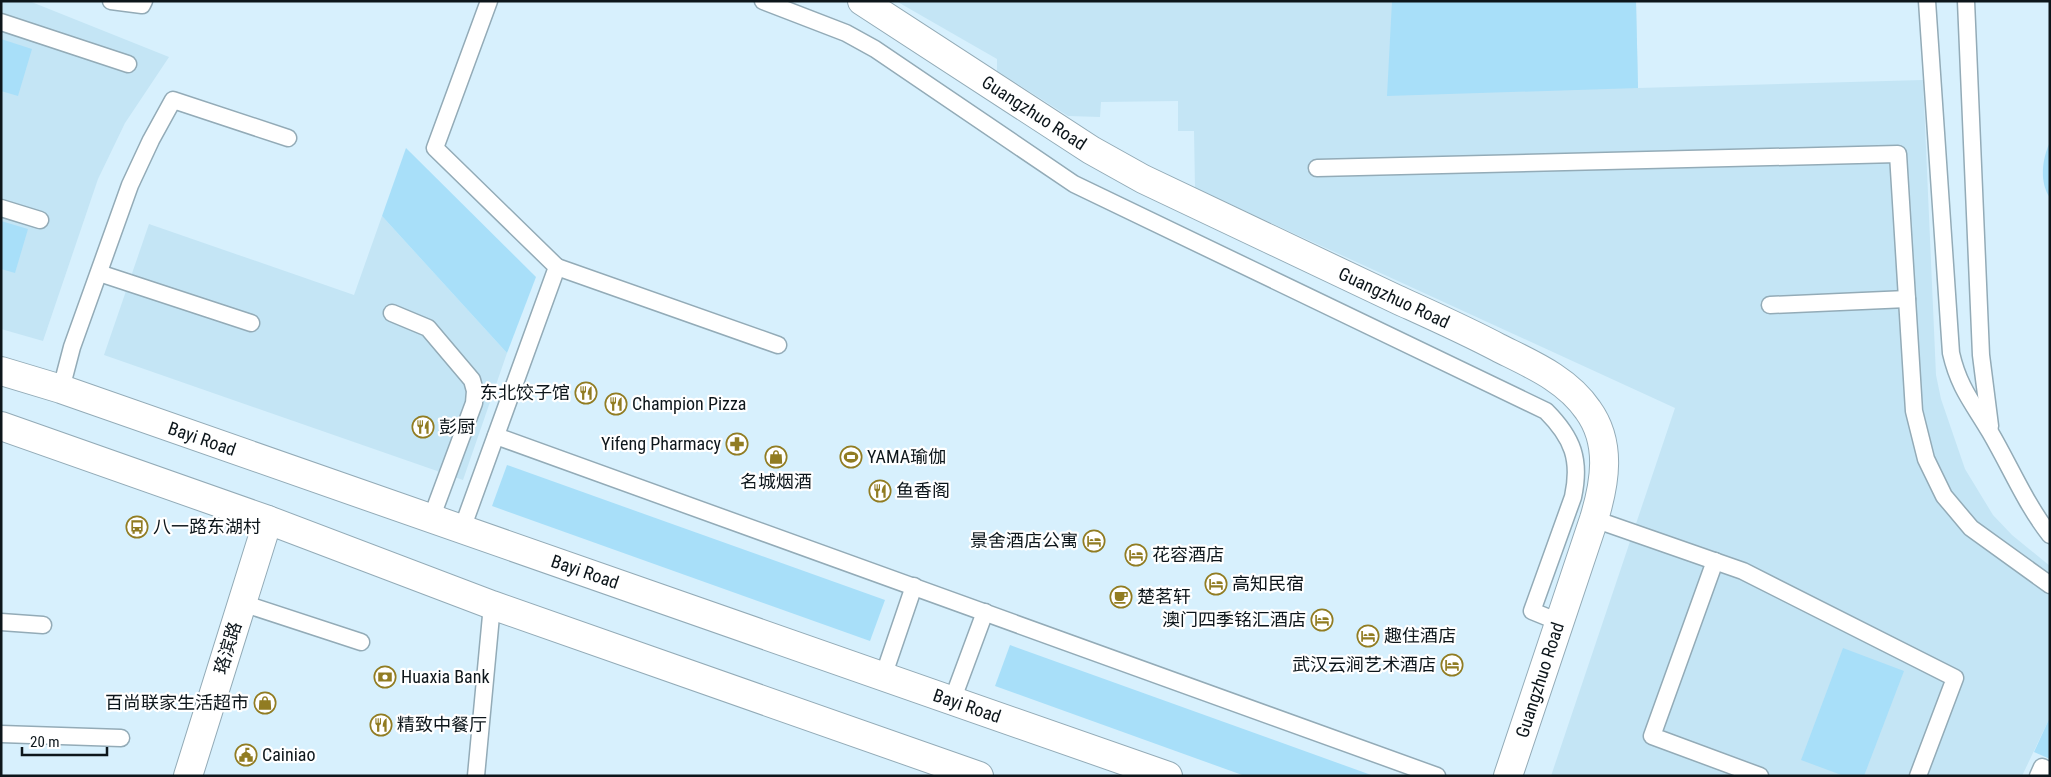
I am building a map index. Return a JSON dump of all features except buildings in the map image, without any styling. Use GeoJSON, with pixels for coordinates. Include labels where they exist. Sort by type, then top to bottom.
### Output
{"type":"FeatureCollection","features":[{"type":"Feature","properties":{"kind":"main road","name":"Guangzhuo Road"},"geometry":{"type":"LineString","coordinates":[[862,1],[1091,150],[1143,179],[1481,338],[1554,377],[1580,400],[1588,410],[1599,431],[1604,451],[1601,493],[1508,776]]}},
{"type":"Feature","properties":{"kind":"main road","name":"Bayi Road"},"geometry":{"type":"LineString","coordinates":[[1,371],[61,389],[1168,776]]}},
{"type":"Feature","properties":{"kind":"main road"},"geometry":{"type":"LineString","coordinates":[[1,426],[268,520],[492,605],[980,776]]}},
{"type":"Feature","properties":{"kind":"main road","name":"珞滨路"},"geometry":{"type":"LineString","coordinates":[[188,776],[268,520]]}},
{"type":"Feature","properties":{"kind":"lane"},"geometry":{"type":"LineString","coordinates":[[111,1],[142,5],[144,1]]}},
{"type":"Feature","properties":{"kind":"lane"},"geometry":{"type":"LineString","coordinates":[[489,1],[435,148],[557,267],[778,345]]}},
{"type":"Feature","properties":{"kind":"lane"},"geometry":{"type":"LineString","coordinates":[[763,1],[846,33],[875,49],[1074,184],[1546,411],[1566,435],[1574,451],[1576,466],[1573,498],[1532,611],[1559,622]]}},
{"type":"Feature","properties":{"kind":"lane"},"geometry":{"type":"LineString","coordinates":[[1927,1],[1952,354],[1960,383],[1991,433],[2024,496],[2050,535]]}},
{"type":"Feature","properties":{"kind":"lane"},"geometry":{"type":"LineString","coordinates":[[1966,1],[1981,355],[1991,433]]}},
{"type":"Feature","properties":{"kind":"lane"},"geometry":{"type":"LineString","coordinates":[[1,22],[128,64]]}},
{"type":"Feature","properties":{"kind":"lane"},"geometry":{"type":"LineString","coordinates":[[61,389],[72,347],[130,185],[151,140],[173,100],[288,138]]}},
{"type":"Feature","properties":{"kind":"lane"},"geometry":{"type":"LineString","coordinates":[[1317,168],[1898,154],[1914,411],[1926,459],[1935,481],[1953,509],[1971,528],[2050,585]]}},
{"type":"Feature","properties":{"kind":"lane"},"geometry":{"type":"LineString","coordinates":[[1,208],[40,220]]}},
{"type":"Feature","properties":{"kind":"lane"},"geometry":{"type":"LineString","coordinates":[[462,529],[557,267]]}},
{"type":"Feature","properties":{"kind":"lane"},"geometry":{"type":"LineString","coordinates":[[99,273],[251,323]]}},
{"type":"Feature","properties":{"kind":"lane"},"geometry":{"type":"LineString","coordinates":[[1770,305],[1907,299]]}},
{"type":"Feature","properties":{"kind":"lane"},"geometry":{"type":"LineString","coordinates":[[392,313],[428,328],[472,380],[475,391],[474,403],[431,519]]}},
{"type":"Feature","properties":{"kind":"lane"},"geometry":{"type":"LineString","coordinates":[[496,436],[1438,776]]}},
{"type":"Feature","properties":{"kind":"lane"},"geometry":{"type":"LineString","coordinates":[[1594,519],[1743,571],[1956,678],[1918,776]]}},
{"type":"Feature","properties":{"kind":"lane"},"geometry":{"type":"LineString","coordinates":[[1715,561],[1652,736],[1760,776]]}},
{"type":"Feature","properties":{"kind":"lane"},"geometry":{"type":"LineString","coordinates":[[883,677],[914,586]]}},
{"type":"Feature","properties":{"kind":"lane"},"geometry":{"type":"LineString","coordinates":[[242,603],[361,642]]}},
{"type":"Feature","properties":{"kind":"lane"},"geometry":{"type":"LineString","coordinates":[[476,776],[492,605]]}},
{"type":"Feature","properties":{"kind":"lane"},"geometry":{"type":"LineString","coordinates":[[952,701],[985,612]]}},
{"type":"Feature","properties":{"kind":"lane"},"geometry":{"type":"LineString","coordinates":[[1,622],[42,625]]}},
{"type":"Feature","properties":{"kind":"lane"},"geometry":{"type":"LineString","coordinates":[[1,734],[121,738]]}},
{"type":"Feature","properties":{"kind":"lane"},"geometry":{"type":"LineString","coordinates":[[2038,776],[2042,768],[2050,770]]}},
{"type":"Feature","properties":{"kind":"shaded area"},"geometry":{"type":"Polygon","coordinates":[[[1,1],[29,1],[169,57],[125,123],[98,179],[43,341],[1,329],[1,1]]]}},
{"type":"Feature","properties":{"kind":"shaded area"},"geometry":{"type":"Polygon","coordinates":[[[896,1],[1636,1],[1638,88],[1923,80],[1936,375],[1941,399],[1965,469],[1993,515],[2012,535],[2050,566],[2050,717],[2022,776],[1551,776],[1675,408],[1195,188],[1194,131],[1178,131],[1178,101],[1101,102],[1100,117],[1068,116],[997,71],[997,59],[896,1]]]}},
{"type":"Feature","properties":{"kind":"shaded area"},"geometry":{"type":"Polygon","coordinates":[[[1392,1],[1636,1],[1638,88],[1387,96],[1392,1]]]}},
{"type":"Feature","properties":{"kind":"shaded area"},"geometry":{"type":"Polygon","coordinates":[[[1,39],[32,49],[18,96],[1,91],[1,39]]]}},
{"type":"Feature","properties":{"kind":"shaded area"},"geometry":{"type":"Polygon","coordinates":[[[2050,142],[2050,198],[2044,185],[2043,170],[2050,142]]]}},
{"type":"Feature","properties":{"kind":"shaded area"},"geometry":{"type":"Polygon","coordinates":[[[406,148],[536,277],[507,353],[382,216],[406,148]]]}},
{"type":"Feature","properties":{"kind":"shaded area"},"geometry":{"type":"Polygon","coordinates":[[[382,216],[507,353],[463,480],[104,355],[149,224],[354,295],[382,216]]]}},
{"type":"Feature","properties":{"kind":"shaded area"},"geometry":{"type":"Polygon","coordinates":[[[1,221],[28,229],[15,273],[1,269],[1,221]]]}},
{"type":"Feature","properties":{"kind":"shaded area"},"geometry":{"type":"Polygon","coordinates":[[[507,465],[885,600],[870,641],[492,506],[507,465]]]}},
{"type":"Feature","properties":{"kind":"shaded area"},"geometry":{"type":"Polygon","coordinates":[[[1010,645],[1374,776],[1245,776],[995,686],[1010,645]]]}},
{"type":"Feature","properties":{"kind":"shaded area"},"geometry":{"type":"Polygon","coordinates":[[[1843,648],[1904,671],[1864,776],[1844,776],[1801,760],[1843,648]]]}},
{"type":"Feature","properties":{"kind":"shaded area"},"geometry":{"type":"Polygon","coordinates":[[[2050,717],[2050,759],[2034,752],[2050,717]]]}},
{"type":"Feature","properties":{"kind":"place","name":"东北饺子馆"},"geometry":{"type":"Point","coordinates":[586,393]}},
{"type":"Feature","properties":{"kind":"place","name":"Champion Pizza"},"geometry":{"type":"Point","coordinates":[616,404]}},
{"type":"Feature","properties":{"kind":"place","name":"彭厨"},"geometry":{"type":"Point","coordinates":[423,427]}},
{"type":"Feature","properties":{"kind":"place","name":"Yifeng Pharmacy"},"geometry":{"type":"Point","coordinates":[737,444]}},
{"type":"Feature","properties":{"kind":"place","name":"名城烟酒"},"geometry":{"type":"Point","coordinates":[776,457]}},
{"type":"Feature","properties":{"kind":"place","name":"YAMA瑜伽"},"geometry":{"type":"Point","coordinates":[851,457]}},
{"type":"Feature","properties":{"kind":"place","name":"鱼香阁"},"geometry":{"type":"Point","coordinates":[880,491]}},
{"type":"Feature","properties":{"kind":"place","name":"八一路东湖村"},"geometry":{"type":"Point","coordinates":[137,527]}},
{"type":"Feature","properties":{"kind":"place","name":"景舍酒店公寓"},"geometry":{"type":"Point","coordinates":[1094,541]}},
{"type":"Feature","properties":{"kind":"place","name":"花容酒店"},"geometry":{"type":"Point","coordinates":[1136,555]}},
{"type":"Feature","properties":{"kind":"place","name":"高知民宿"},"geometry":{"type":"Point","coordinates":[1216,584]}},
{"type":"Feature","properties":{"kind":"place","name":"楚茗轩"},"geometry":{"type":"Point","coordinates":[1121,597]}},
{"type":"Feature","properties":{"kind":"place","name":"澳门四季铭汇酒店"},"geometry":{"type":"Point","coordinates":[1322,620]}},
{"type":"Feature","properties":{"kind":"place","name":"趣住酒店"},"geometry":{"type":"Point","coordinates":[1368,636]}},
{"type":"Feature","properties":{"kind":"place","name":"武汉云涧艺术酒店"},"geometry":{"type":"Point","coordinates":[1452,665]}},
{"type":"Feature","properties":{"kind":"place","name":"Huaxia Bank"},"geometry":{"type":"Point","coordinates":[385,677]}},
{"type":"Feature","properties":{"kind":"place","name":"百尚联家生活超市"},"geometry":{"type":"Point","coordinates":[265,703]}},
{"type":"Feature","properties":{"kind":"place","name":"精致中餐厅"},"geometry":{"type":"Point","coordinates":[381,725]}},
{"type":"Feature","properties":{"kind":"place","name":"Cainiao"},"geometry":{"type":"Point","coordinates":[246,755]}}]}
